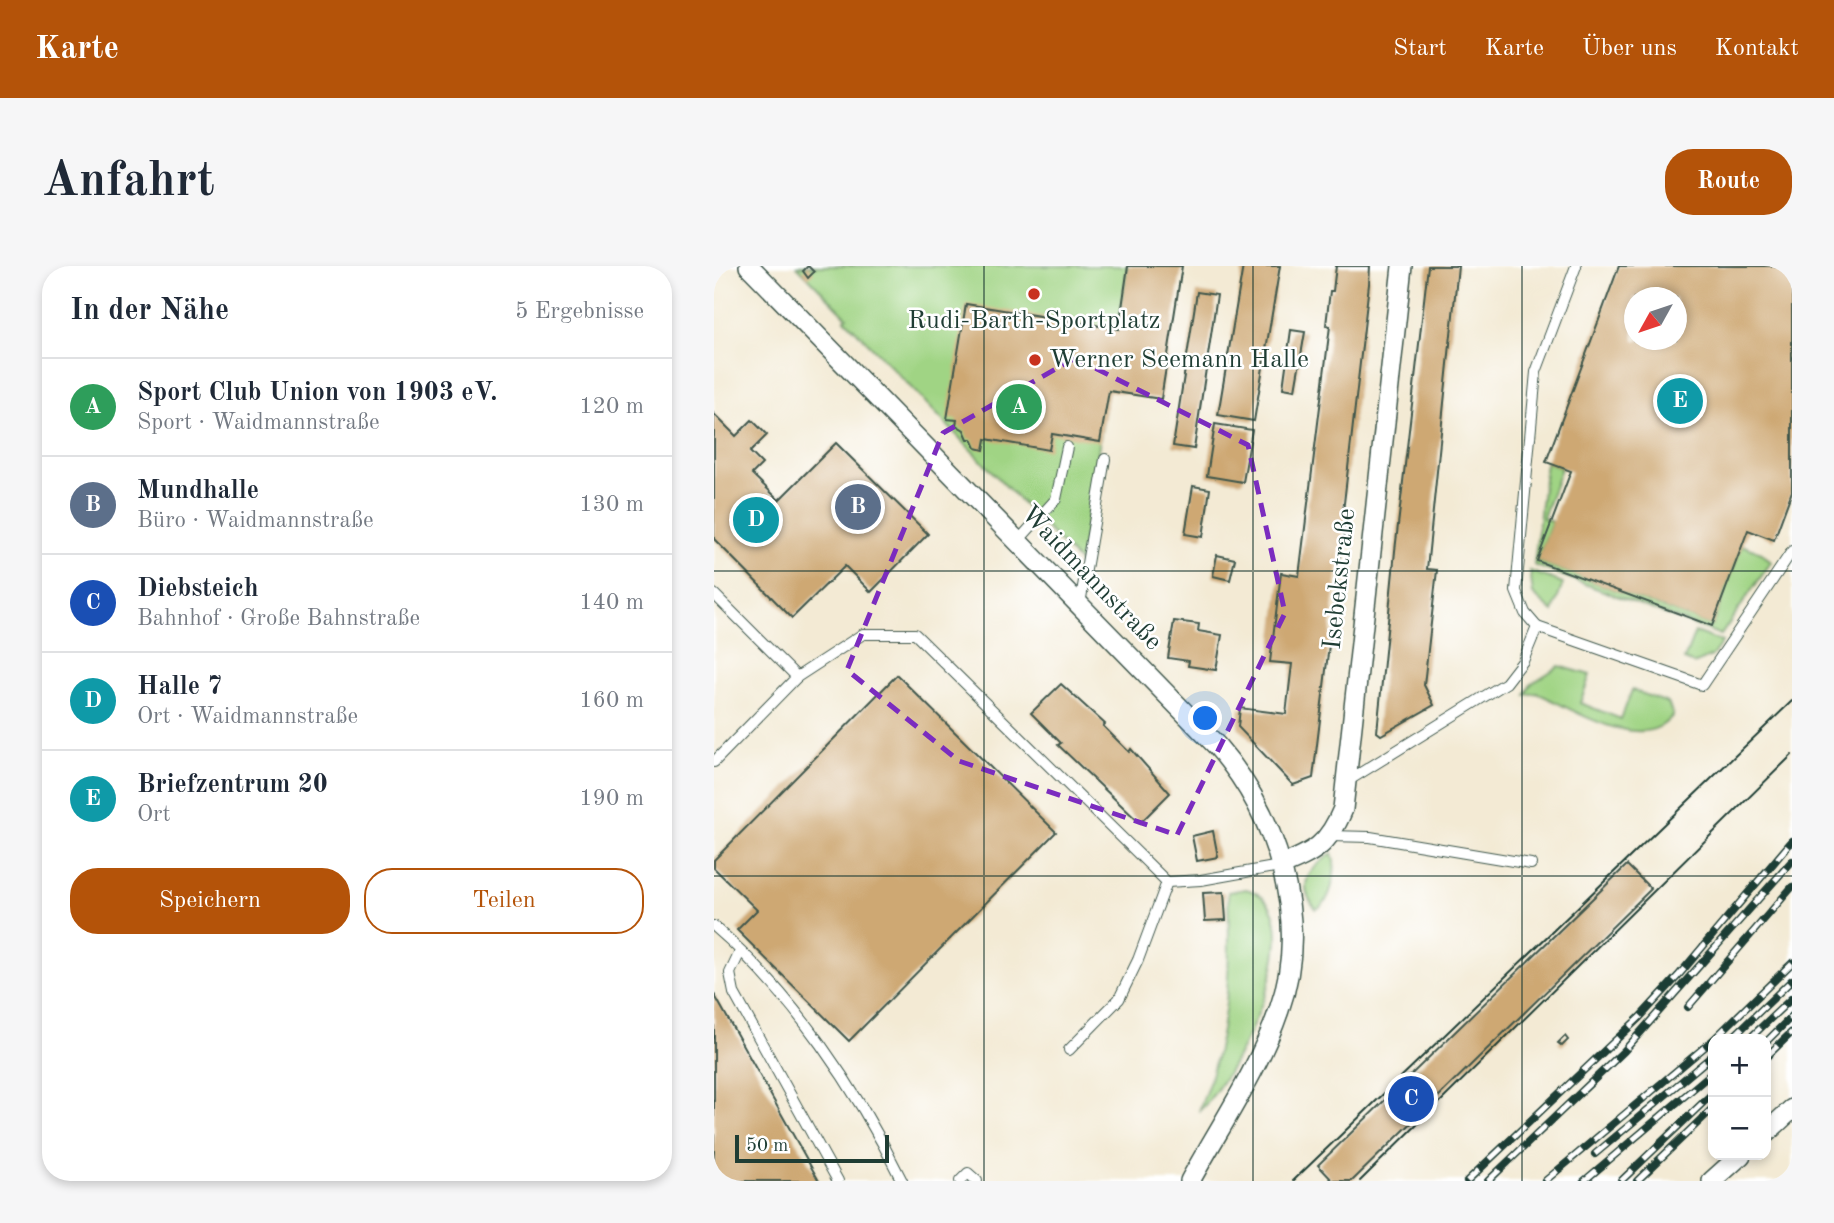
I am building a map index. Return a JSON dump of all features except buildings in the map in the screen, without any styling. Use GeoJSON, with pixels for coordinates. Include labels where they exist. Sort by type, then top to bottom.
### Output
{"type":"FeatureCollection","features":[{"type":"Feature","properties":{"kind":"street","name":"Waidmannstraße"},"geometry":{"type":"LineString","coordinates":[[749,266],[1080,604],[1230,762],[1264,818],[1280,866],[1290,921],[1287,980],[1271,1032],[1190,1181]]}},
{"type":"Feature","properties":{"kind":"street","name":"Isebekstraße"},"geometry":{"type":"LineString","coordinates":[[1330,836],[1343,809],[1402,266]]}},
{"type":"Feature","properties":{"kind":"street"},"geometry":{"type":"LineString","coordinates":[[1280,866],[1314,851],[1330,836]]}},
{"type":"Feature","properties":{"kind":"street"},"geometry":{"type":"LineString","coordinates":[[1771,1128],[1792,1109]]}},
{"type":"Feature","properties":{"kind":"street"},"geometry":{"type":"LineString","coordinates":[[1712,1181],[1735,1160]]}},
{"type":"Feature","properties":{"kind":"lane"},"geometry":{"type":"LineString","coordinates":[[1576,266],[1536,372],[1516,591],[1525,613],[1536,627],[1702,685],[1792,551]]}},
{"type":"Feature","properties":{"kind":"lane"},"geometry":{"type":"LineString","coordinates":[[1018,541],[1056,499],[1067,447]]}},
{"type":"Feature","properties":{"kind":"lane"},"geometry":{"type":"LineString","coordinates":[[1080,604],[1105,459]]}},
{"type":"Feature","properties":{"kind":"lane"},"geometry":{"type":"LineString","coordinates":[[714,594],[797,677]]}},
{"type":"Feature","properties":{"kind":"lane"},"geometry":{"type":"LineString","coordinates":[[1345,782],[1506,683],[1523,660],[1536,627]]}},
{"type":"Feature","properties":{"kind":"lane"},"geometry":{"type":"LineString","coordinates":[[714,762],[797,677],[863,634],[915,634],[1167,881],[1201,880],[1280,866]]}},
{"type":"Feature","properties":{"kind":"lane"},"geometry":{"type":"LineString","coordinates":[[1330,836],[1370,836],[1531,864]]}},
{"type":"Feature","properties":{"kind":"lane"},"geometry":{"type":"LineString","coordinates":[[1069,1050],[1119,999],[1138,960],[1167,881]]}},
{"type":"Feature","properties":{"kind":"lane"},"geometry":{"type":"LineString","coordinates":[[714,926],[790,1007],[832,1061],[860,1101],[902,1181]]}},
{"type":"Feature","properties":{"kind":"lane"},"geometry":{"type":"LineString","coordinates":[[740,953],[730,974],[734,993],[838,1181]]}},
{"type":"Feature","properties":{"kind":"lane"},"geometry":{"type":"LineString","coordinates":[[960,1181],[968,1173],[977,1181]]}},
{"type":"Feature","properties":{"kind":"highlighted area"},"geometry":{"type":"Polygon","coordinates":[[[1075,358],[1248,445],[1285,613],[1177,835],[959,761],[847,670],[943,433],[1075,358]]]}},
{"type":"Feature","properties":{"kind":"green space"},"geometry":{"type":"Polygon","coordinates":[[[797,266],[1128,266],[1080,563],[845,319],[847,317],[797,266]]]}},
{"type":"Feature","properties":{"kind":"green space"},"geometry":{"type":"Polygon","coordinates":[[[1546,462],[1561,468],[1543,518],[1552,522],[1537,561],[1712,626],[1742,545],[1762,553],[1771,562],[1721,635],[1534,565],[1546,462]]]}},
{"type":"Feature","properties":{"kind":"green space"},"geometry":{"type":"Polygon","coordinates":[[[1530,571],[1563,583],[1553,612],[1533,594],[1530,571]]]}},
{"type":"Feature","properties":{"kind":"green space"},"geometry":{"type":"Polygon","coordinates":[[[1695,632],[1722,642],[1712,656],[1694,664],[1684,660],[1695,632]]]}},
{"type":"Feature","properties":{"kind":"green space"},"geometry":{"type":"Polygon","coordinates":[[[1559,666],[1590,675],[1580,703],[1621,719],[1632,690],[1668,703],[1673,715],[1660,726],[1644,731],[1626,730],[1588,718],[1537,693],[1526,695],[1531,684],[1559,666]]]}},
{"type":"Feature","properties":{"kind":"green space"},"geometry":{"type":"Polygon","coordinates":[[[1332,853],[1334,867],[1330,893],[1316,909],[1307,892],[1308,878],[1317,865],[1332,853]]]}},
{"type":"Feature","properties":{"kind":"green space"},"geometry":{"type":"Polygon","coordinates":[[[1246,889],[1268,903],[1276,928],[1275,960],[1265,996],[1250,1032],[1232,1066],[1199,1111],[1217,1056],[1226,1003],[1228,892],[1246,889]]]}},
{"type":"Feature","properties":{"kind":"tram line"},"geometry":{"type":"LineString","coordinates":[[1293,1181],[1792,701]]}},
{"type":"Feature","properties":{"kind":"tram line"},"geometry":{"type":"LineString","coordinates":[[1360,1181],[1792,755]]}},
{"type":"Feature","properties":{"kind":"railway"},"geometry":{"type":"LineString","coordinates":[[1467,1181],[1640,1017],[1792,841]]}},
{"type":"Feature","properties":{"kind":"railway"},"geometry":{"type":"LineString","coordinates":[[1488,1181],[1624,1051],[1792,861]]}},
{"type":"Feature","properties":{"kind":"railway"},"geometry":{"type":"LineString","coordinates":[[1688,1007],[1792,887]]}},
{"type":"Feature","properties":{"kind":"railway"},"geometry":{"type":"LineString","coordinates":[[1719,1034],[1792,963]]}},
{"type":"Feature","properties":{"kind":"railway"},"geometry":{"type":"LineString","coordinates":[[1736,1034],[1792,980]]}},
{"type":"Feature","properties":{"kind":"railway"},"geometry":{"type":"LineString","coordinates":[[1754,1034],[1792,998]]}},
{"type":"Feature","properties":{"kind":"railway"},"geometry":{"type":"LineString","coordinates":[[1771,1037],[1792,1016]]}},
{"type":"Feature","properties":{"kind":"railway"},"geometry":{"type":"LineString","coordinates":[[1771,1052],[1792,1032]]}},
{"type":"Feature","properties":{"kind":"railway"},"geometry":{"type":"LineString","coordinates":[[1545,1181],[1708,1044]]}},
{"type":"Feature","properties":{"kind":"railway"},"geometry":{"type":"LineString","coordinates":[[1595,1154],[1708,1059]]}},
{"type":"Feature","properties":{"kind":"railway"},"geometry":{"type":"LineString","coordinates":[[1584,1181],[1708,1076]]}},
{"type":"Feature","properties":{"kind":"railway"},"geometry":{"type":"LineString","coordinates":[[1621,1181],[1709,1097]]}},
{"type":"Feature","properties":{"kind":"railway"},"geometry":{"type":"LineString","coordinates":[[1637,1181],[1708,1113]]}},
{"type":"Feature","properties":{"kind":"place","name":"Rudi-Barth-Sportplatz"},"geometry":{"type":"Point","coordinates":[1034,294]}},
{"type":"Feature","properties":{"kind":"place","name":"Werner Seemann Halle"},"geometry":{"type":"Point","coordinates":[1035,360]}},
{"type":"Feature","properties":{"kind":"place","name":"Briefzentrum 20"},"geometry":{"type":"Point","coordinates":[1680,401]}},
{"type":"Feature","properties":{"kind":"place","name":"Sport Club Union von 1903 eV."},"geometry":{"type":"Point","coordinates":[1019,407]}},
{"type":"Feature","properties":{"kind":"place","name":"Mundhalle"},"geometry":{"type":"Point","coordinates":[858,507]}},
{"type":"Feature","properties":{"kind":"place","name":"Halle 7"},"geometry":{"type":"Point","coordinates":[756,520]}},
{"type":"Feature","properties":{"kind":"place","name":"Diebsteich"},"geometry":{"type":"Point","coordinates":[1411,1099]}}]}
